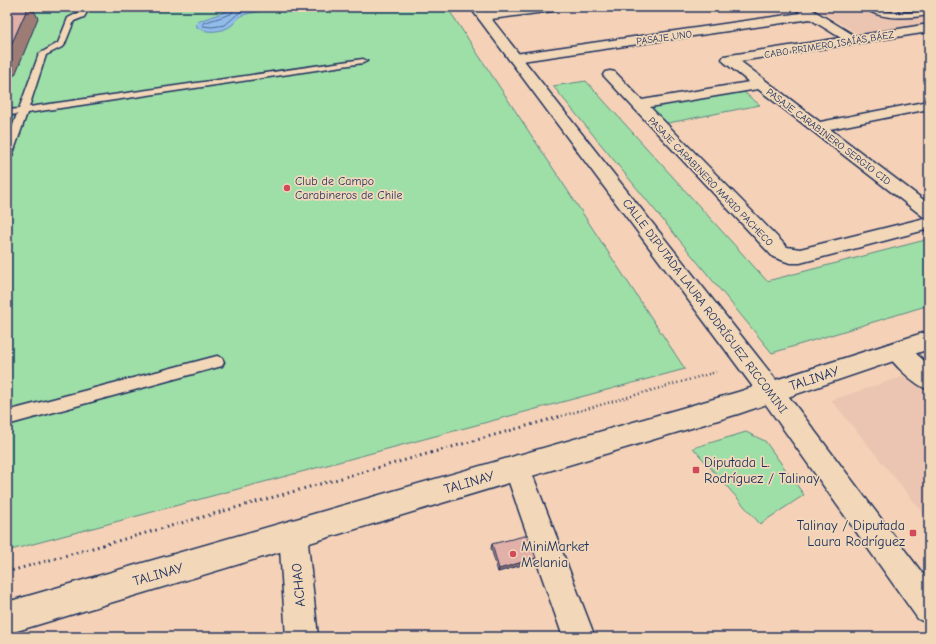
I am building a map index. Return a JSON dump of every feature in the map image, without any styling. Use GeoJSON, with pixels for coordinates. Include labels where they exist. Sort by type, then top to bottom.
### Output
{"type":"FeatureCollection","features":[{"type":"Feature","properties":{"kind":"street"},"geometry":{"type":"LineString","coordinates":[[480,12],[553,7]]}},
{"type":"Feature","properties":{"kind":"street"},"geometry":{"type":"LineString","coordinates":[[799,7],[853,40]]}},
{"type":"Feature","properties":{"kind":"street","name":"CALLE DIPUTADA LAURA RODRÍGUEZ RICCOMINI"},"geometry":{"type":"LineString","coordinates":[[480,12],[771,392],[929,608]]}},
{"type":"Feature","properties":{"kind":"street","name":"PASAJE UNO"},"geometry":{"type":"LineString","coordinates":[[515,58],[813,15]]}},
{"type":"Feature","properties":{"kind":"street","name":"CABO PRIMERO ISAÍAS BÁEZ"},"geometry":{"type":"LineString","coordinates":[[729,60],[929,28]]}},
{"type":"Feature","properties":{"kind":"street","name":"PASAJE CARABINERO SERGIO CID"},"geometry":{"type":"LineString","coordinates":[[729,60],[929,213]]}},
{"type":"Feature","properties":{"kind":"street","name":"PASAJE CARABINERO MARIO PACHECO"},"geometry":{"type":"LineString","coordinates":[[610,75],[774,247],[786,254],[800,256],[929,224]]}},
{"type":"Feature","properties":{"kind":"street","name":"PASAJE CARABINERO MARIO PACHECO"},"geometry":{"type":"LineString","coordinates":[[638,105],[760,84]]}},
{"type":"Feature","properties":{"kind":"street"},"geometry":{"type":"LineString","coordinates":[[816,127],[929,105]]}},
{"type":"Feature","properties":{"kind":"street","name":"TALINAY"},"geometry":{"type":"LineString","coordinates":[[7,618],[771,392],[929,340]]}},
{"type":"Feature","properties":{"kind":"street"},"geometry":{"type":"LineString","coordinates":[[897,351],[929,380]]}},
{"type":"Feature","properties":{"kind":"street"},"geometry":{"type":"LineString","coordinates":[[517,468],[579,637]]}},
{"type":"Feature","properties":{"kind":"street","name":"ACHAO"},"geometry":{"type":"LineString","coordinates":[[293,534],[302,637]]}},
{"type":"Feature","properties":{"kind":"lane"},"geometry":{"type":"LineString","coordinates":[[7,156],[43,54],[61,44],[71,20],[81,15],[87,7]]}},
{"type":"Feature","properties":{"kind":"lane"},"geometry":{"type":"LineString","coordinates":[[867,7],[875,11],[907,16],[929,13]]}},
{"type":"Feature","properties":{"kind":"lane"},"geometry":{"type":"LineString","coordinates":[[7,113],[363,61]]}},
{"type":"Feature","properties":{"kind":"lane"},"geometry":{"type":"LineString","coordinates":[[7,418],[216,362]]}},
{"type":"Feature","properties":{"kind":"path"},"geometry":{"type":"LineString","coordinates":[[7,572],[716,372]]}},
{"type":"Feature","properties":{"kind":"shaded area"},"geometry":{"type":"Polygon","coordinates":[[[813,7],[929,7],[929,27],[865,38],[813,7]]]}},
{"type":"Feature","properties":{"kind":"shaded area"},"geometry":{"type":"Polygon","coordinates":[[[929,368],[929,520],[831,400],[929,368]]]}},
{"type":"Feature","properties":{"kind":"green space","name":"Club de Campo Carabineros de Chile"},"geometry":{"type":"Polygon","coordinates":[[[7,7],[447,7],[685,369],[7,551],[7,7]]]}},
{"type":"Feature","properties":{"kind":"green space"},"geometry":{"type":"Polygon","coordinates":[[[586,81],[767,281],[929,239],[929,305],[772,353],[553,86],[586,81]]]}},
{"type":"Feature","properties":{"kind":"green space"},"geometry":{"type":"Polygon","coordinates":[[[741,90],[760,105],[663,124],[647,107],[741,90]]]}},
{"type":"Feature","properties":{"kind":"green space"},"geometry":{"type":"Polygon","coordinates":[[[746,432],[765,441],[804,495],[760,524],[693,448],[746,432]]]}},
{"type":"Feature","properties":{"kind":"water"},"geometry":{"type":"Polygon","coordinates":[[[231,7],[267,7],[241,16],[232,25],[220,31],[205,31],[197,27],[196,24],[199,21],[225,12],[231,7]]]}},
{"type":"Feature","properties":{"kind":"building"},"geometry":{"type":"Polygon","coordinates":[[[7,7],[28,7],[7,54],[7,7]]]}},
{"type":"Feature","properties":{"kind":"building","name":"MiniMarket Melania"},"geometry":{"type":"Polygon","coordinates":[[[528,535],[536,558],[499,569],[492,544],[528,535]]]}},
{"type":"Feature","properties":{"kind":"place","name":"Club de Campo Carabineros de Chile"},"geometry":{"type":"Point","coordinates":[287,188]}},
{"type":"Feature","properties":{"kind":"place","name":"Diputada L. Rodríguez / Talinay"},"geometry":{"type":"Point","coordinates":[696,470]}},
{"type":"Feature","properties":{"kind":"place","name":"Talinay / Diputada Laura Rodríguez"},"geometry":{"type":"Point","coordinates":[913,533]}},
{"type":"Feature","properties":{"kind":"place","name":"MiniMarket Melania"},"geometry":{"type":"Point","coordinates":[513,554]}}]}
